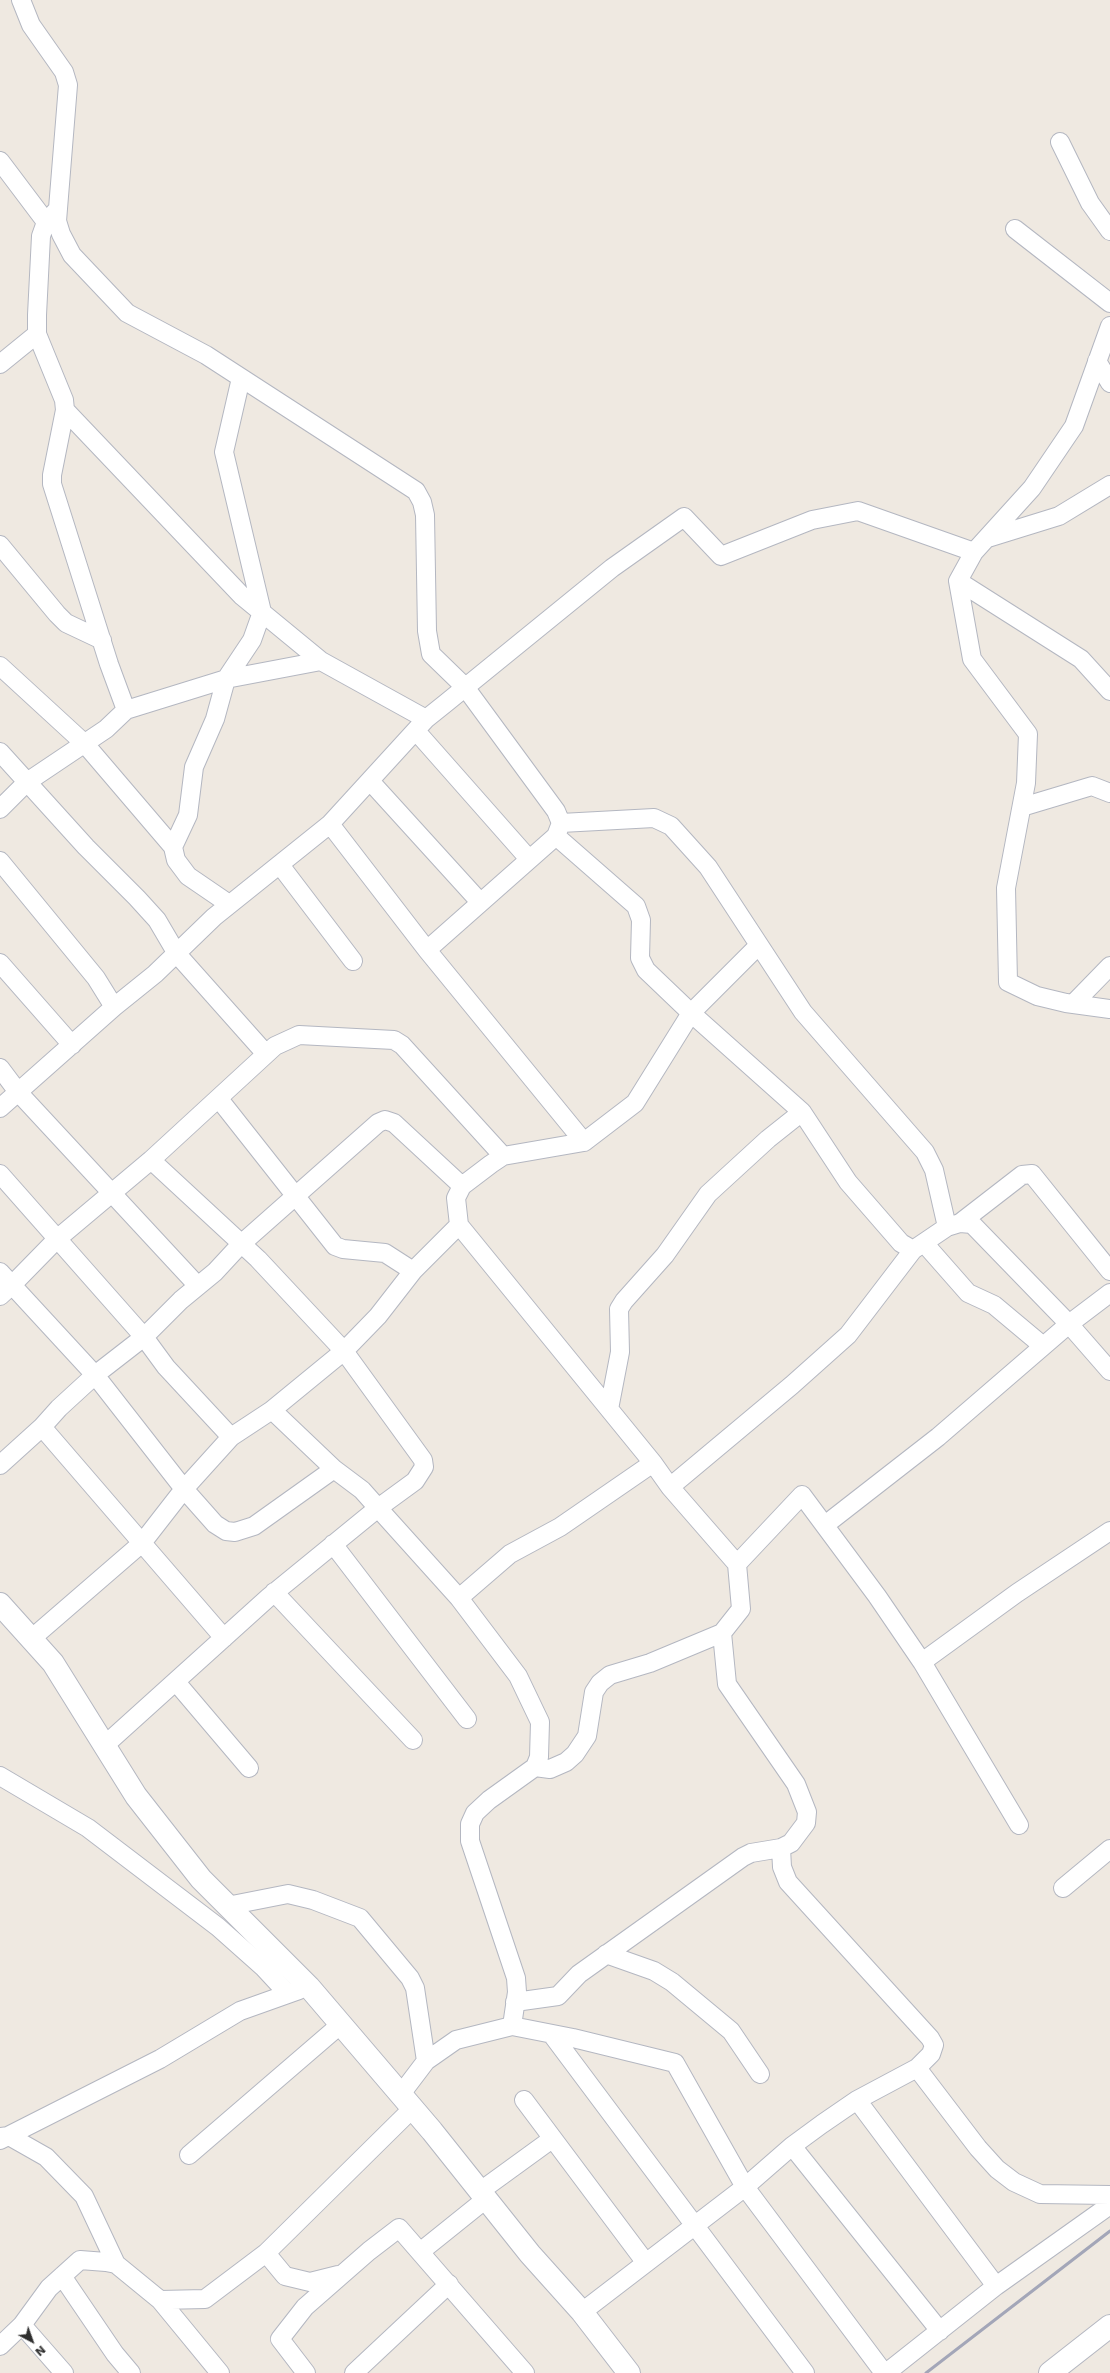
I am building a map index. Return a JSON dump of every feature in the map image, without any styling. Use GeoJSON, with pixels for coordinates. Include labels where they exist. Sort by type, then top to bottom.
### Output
{"type":"FeatureCollection","features":[{"type":"Feature","properties":{"kind":"street"},"geometry":{"type":"LineString","coordinates":[[21,0],[31,25],[64,72],[68,85],[51,216],[41,236],[37,334],[64,400],[65,410],[52,475],[52,484],[126,710]]}},
{"type":"Feature","properties":{"kind":"street"},"geometry":{"type":"LineString","coordinates":[[1060,142],[1090,203],[1110,231]]}},
{"type":"Feature","properties":{"kind":"street"},"geometry":{"type":"LineString","coordinates":[[0,161],[51,216],[72,255],[127,313],[206,355],[416,491],[422,502],[425,515],[427,632],[431,654],[465,687],[556,811],[558,829],[636,906],[641,920],[640,958],[646,970],[691,1013],[802,1112],[848,1182],[901,1244],[918,1246],[968,1293],[994,1305],[1043,1346]]}},
{"type":"Feature","properties":{"kind":"street"},"geometry":{"type":"LineString","coordinates":[[1015,229],[1110,303]]}},
{"type":"Feature","properties":{"kind":"street"},"geometry":{"type":"LineString","coordinates":[[1110,326],[1074,426],[1032,488],[974,552],[958,581],[972,660],[1028,734],[1026,783],[1006,888],[1008,982],[1037,996],[1073,1004],[1110,1009]]}},
{"type":"Feature","properties":{"kind":"street"},"geometry":{"type":"LineString","coordinates":[[2,360],[37,334]]}},
{"type":"Feature","properties":{"kind":"street"},"geometry":{"type":"LineString","coordinates":[[1097,361],[1110,383]]}},
{"type":"Feature","properties":{"kind":"street"},"geometry":{"type":"LineString","coordinates":[[173,847],[188,815],[194,767],[216,719],[226,679],[252,640],[262,612],[224,452],[240,378]]}},
{"type":"Feature","properties":{"kind":"street"},"geometry":{"type":"LineString","coordinates":[[65,410],[242,596],[321,661],[421,725],[529,859]]}},
{"type":"Feature","properties":{"kind":"street"},"geometry":{"type":"LineString","coordinates":[[988,538],[1059,516],[1110,485]]}},
{"type":"Feature","properties":{"kind":"street"},"geometry":{"type":"LineString","coordinates":[[0,1108],[114,1007],[138,989],[230,904],[330,824],[421,725],[465,687],[612,568],[684,517],[721,556],[812,520],[858,511],[974,552]]}},
{"type":"Feature","properties":{"kind":"street"},"geometry":{"type":"LineString","coordinates":[[0,545],[56,614],[66,623],[102,640]]}},
{"type":"Feature","properties":{"kind":"street"},"geometry":{"type":"LineString","coordinates":[[958,581],[1081,659],[1110,691]]}},
{"type":"Feature","properties":{"kind":"street"},"geometry":{"type":"LineString","coordinates":[[0,809],[27,782],[106,729],[126,710],[226,679],[321,661]]}},
{"type":"Feature","properties":{"kind":"street"},"geometry":{"type":"LineString","coordinates":[[0,666],[85,744],[173,847],[176,860],[188,876],[230,904]]}},
{"type":"Feature","properties":{"kind":"street"},"geometry":{"type":"LineString","coordinates":[[0,752],[86,847],[157,920],[177,954],[266,1054]]}},
{"type":"Feature","properties":{"kind":"street"},"geometry":{"type":"LineString","coordinates":[[370,781],[480,902]]}},
{"type":"Feature","properties":{"kind":"street"},"geometry":{"type":"LineString","coordinates":[[1022,807],[1092,786],[1110,793]]}},
{"type":"Feature","properties":{"kind":"street"},"geometry":{"type":"LineString","coordinates":[[427,950],[529,859],[558,829],[654,818],[671,826],[708,867],[758,946],[803,1012],[925,1152],[934,1170],[953,1225]]}},
{"type":"Feature","properties":{"kind":"street"},"geometry":{"type":"LineString","coordinates":[[330,824],[427,950],[584,1142]]}},
{"type":"Feature","properties":{"kind":"street"},"geometry":{"type":"LineString","coordinates":[[0,861],[96,978],[114,1007]]}},
{"type":"Feature","properties":{"kind":"street"},"geometry":{"type":"LineString","coordinates":[[280,865],[353,961]]}},
{"type":"Feature","properties":{"kind":"street"},"geometry":{"type":"LineString","coordinates":[[535,1767],[550,1769],[566,1762],[575,1754],[587,1736],[594,1692],[600,1683],[610,1675],[650,1663],[722,1633],[741,1609],[737,1564],[670,1487],[609,1409],[459,1224],[456,1198],[462,1186],[503,1156],[584,1142],[635,1103],[691,1013],[758,946]]}},
{"type":"Feature","properties":{"kind":"street"},"geometry":{"type":"LineString","coordinates":[[0,963],[72,1045]]}},
{"type":"Feature","properties":{"kind":"street"},"geometry":{"type":"LineString","coordinates":[[1073,1004],[1110,966]]}},
{"type":"Feature","properties":{"kind":"street"},"geometry":{"type":"LineString","coordinates":[[6,1291],[57,1239],[151,1160],[275,1046],[299,1035],[394,1040],[402,1045],[503,1156]]}},
{"type":"Feature","properties":{"kind":"street"},"geometry":{"type":"LineString","coordinates":[[0,1068],[18,1092],[113,1192],[198,1286]]}},
{"type":"Feature","properties":{"kind":"street"},"geometry":{"type":"LineString","coordinates":[[219,1099],[335,1246],[344,1249],[385,1253],[413,1271]]}},
{"type":"Feature","properties":{"kind":"street"},"geometry":{"type":"LineString","coordinates":[[609,1409],[620,1352],[619,1309],[624,1300],[665,1255],[708,1194],[768,1139],[802,1112]]}},
{"type":"Feature","properties":{"kind":"street"},"geometry":{"type":"LineString","coordinates":[[0,1465],[42,1427],[59,1408],[95,1375],[144,1337],[215,1272],[240,1244],[378,1122],[385,1120],[394,1123],[462,1186]]}},
{"type":"Feature","properties":{"kind":"street"},"geometry":{"type":"LineString","coordinates":[[105,1745],[274,1592],[378,1508],[415,1481],[424,1467],[423,1460],[344,1351],[258,1259],[240,1244],[151,1160]]}},
{"type":"Feature","properties":{"kind":"street"},"geometry":{"type":"LineString","coordinates":[[0,1174],[144,1337],[166,1367],[231,1437]]}},
{"type":"Feature","properties":{"kind":"street"},"geometry":{"type":"LineString","coordinates":[[670,1487],[792,1385],[848,1335],[918,1246],[953,1225],[1022,1175],[1032,1174],[1110,1271]]}},
{"type":"Feature","properties":{"kind":"street"},"geometry":{"type":"LineString","coordinates":[[31,1639],[142,1543],[184,1489],[231,1437],[272,1410],[344,1351],[378,1316],[413,1271],[459,1224]]}},
{"type":"Feature","properties":{"kind":"street"},"geometry":{"type":"LineString","coordinates":[[953,1225],[972,1224],[1069,1324],[1110,1371]]}},
{"type":"Feature","properties":{"kind":"street"},"geometry":{"type":"LineString","coordinates":[[0,1272],[6,1291],[95,1375],[184,1489],[216,1524],[226,1531],[235,1532],[254,1526],[334,1469]]}},
{"type":"Feature","properties":{"kind":"street"},"geometry":{"type":"LineString","coordinates":[[825,1526],[938,1437],[1069,1324],[1110,1293]]}},
{"type":"Feature","properties":{"kind":"street"},"geometry":{"type":"LineString","coordinates":[[272,1410],[334,1469],[362,1490],[459,1598],[518,1676],[536,1711],[540,1729],[539,1757],[535,1767],[489,1800],[475,1813],[470,1824],[470,1841],[516,1978],[512,2026]]}},
{"type":"Feature","properties":{"kind":"street"},"geometry":{"type":"LineString","coordinates":[[42,1427],[224,1638]]}},
{"type":"Feature","properties":{"kind":"street"},"geometry":{"type":"LineString","coordinates":[[459,1598],[510,1554],[560,1527],[653,1464]]}},
{"type":"Feature","properties":{"kind":"street"},"geometry":{"type":"LineString","coordinates":[[737,1564],[802,1495],[877,1596],[922,1662],[1019,1825]]}},
{"type":"Feature","properties":{"kind":"street"},"geometry":{"type":"LineString","coordinates":[[922,1662],[1017,1593],[1110,1531]]}},
{"type":"Feature","properties":{"kind":"street"},"geometry":{"type":"LineString","coordinates":[[333,1544],[467,1719]]}},
{"type":"Feature","properties":{"kind":"street"},"geometry":{"type":"LineString","coordinates":[[274,1592],[413,1740]]}},
{"type":"Feature","properties":{"kind":"street"},"geometry":{"type":"LineString","coordinates":[[0,1604],[53,1664],[136,1796],[201,1879],[309,1987],[340,2025],[407,2101],[530,2254],[582,2312],[629,2373]]}},
{"type":"Feature","properties":{"kind":"street"},"geometry":{"type":"LineString","coordinates":[[515,2002],[558,1996],[579,1974],[743,1857],[751,1853],[781,1848],[791,1843],[806,1823],[807,1812],[796,1784],[727,1684],[722,1633]]}},
{"type":"Feature","properties":{"kind":"street"},"geometry":{"type":"LineString","coordinates":[[176,1682],[249,1768]]}},
{"type":"Feature","properties":{"kind":"street"},"geometry":{"type":"LineString","coordinates":[[0,1776],[88,1828],[218,1927],[263,1967],[288,1994]]}},
{"type":"Feature","properties":{"kind":"street"},"geometry":{"type":"LineString","coordinates":[[582,2312],[745,2187],[792,2146],[857,2100],[917,2068],[931,2054],[934,2045],[930,2038],[788,1882],[782,1867],[781,1848]]}},
{"type":"Feature","properties":{"kind":"street"},"geometry":{"type":"LineString","coordinates":[[1063,1888],[1110,1848]]}},
{"type":"Feature","properties":{"kind":"street"},"geometry":{"type":"LineString","coordinates":[[227,1906],[288,1894],[313,1900],[360,1918],[410,1978],[415,1988],[426,2061]]}},
{"type":"Feature","properties":{"kind":"street"},"geometry":{"type":"LineString","coordinates":[[606,1954],[654,1971],[672,1982],[731,2032],[760,2074]]}},
{"type":"Feature","properties":{"kind":"street"},"geometry":{"type":"LineString","coordinates":[[3,2138],[160,2059],[240,2011],[309,1987]]}},
{"type":"Feature","properties":{"kind":"street"},"geometry":{"type":"LineString","coordinates":[[189,2155],[340,2025]]}},
{"type":"Feature","properties":{"kind":"street"},"geometry":{"type":"LineString","coordinates":[[160,2300],[205,2299],[266,2253],[407,2101],[426,2061],[456,2040],[512,2026],[553,2036],[573,2038],[674,2063],[745,2187],[885,2373],[996,2286],[1110,2205]]}},
{"type":"Feature","properties":{"kind":"street"},"geometry":{"type":"LineString","coordinates":[[553,2036],[805,2373]]}},
{"type":"Feature","properties":{"kind":"street"},"geometry":{"type":"LineString","coordinates":[[917,2068],[978,2148],[997,2169],[1014,2182],[1040,2194],[1110,2195]]}},
{"type":"Feature","properties":{"kind":"street"},"geometry":{"type":"LineString","coordinates":[[524,2100],[646,2263]]}},
{"type":"Feature","properties":{"kind":"street"},"geometry":{"type":"LineString","coordinates":[[857,2100],[996,2286]]}},
{"type":"Feature","properties":{"kind":"street"},"geometry":{"type":"LineString","coordinates":[[3,2138],[46,2157],[84,2196],[116,2264],[160,2300],[220,2373]]}},
{"type":"Feature","properties":{"kind":"street"},"geometry":{"type":"LineString","coordinates":[[420,2252],[482,2195],[552,2139]]}},
{"type":"Feature","properties":{"kind":"street"},"geometry":{"type":"LineString","coordinates":[[792,2146],[940,2330]]}},
{"type":"Feature","properties":{"kind":"street"},"geometry":{"type":"LineString","coordinates":[[306,2373],[280,2339],[305,2307],[342,2274],[399,2228],[525,2373]]}},
{"type":"Feature","properties":{"kind":"street"},"geometry":{"type":"LineString","coordinates":[[266,2253],[285,2276],[310,2282],[342,2274]]}},
{"type":"Feature","properties":{"kind":"street"},"geometry":{"type":"LineString","coordinates":[[0,2346],[22,2325],[49,2288],[80,2260],[116,2264]]}},
{"type":"Feature","properties":{"kind":"street"},"geometry":{"type":"LineString","coordinates":[[62,2276],[115,2354],[131,2373]]}},
{"type":"Feature","properties":{"kind":"street"},"geometry":{"type":"LineString","coordinates":[[354,2373],[449,2284]]}},
{"type":"Feature","properties":{"kind":"street"},"geometry":{"type":"LineString","coordinates":[[22,2325],[64,2373]]}},
{"type":"Feature","properties":{"kind":"street"},"geometry":{"type":"LineString","coordinates":[[1050,2373],[1110,2326]]}},
{"type":"Feature","properties":{"kind":"railway"},"geometry":{"type":"LineString","coordinates":[[926,2373],[1110,2231]]}}]}
